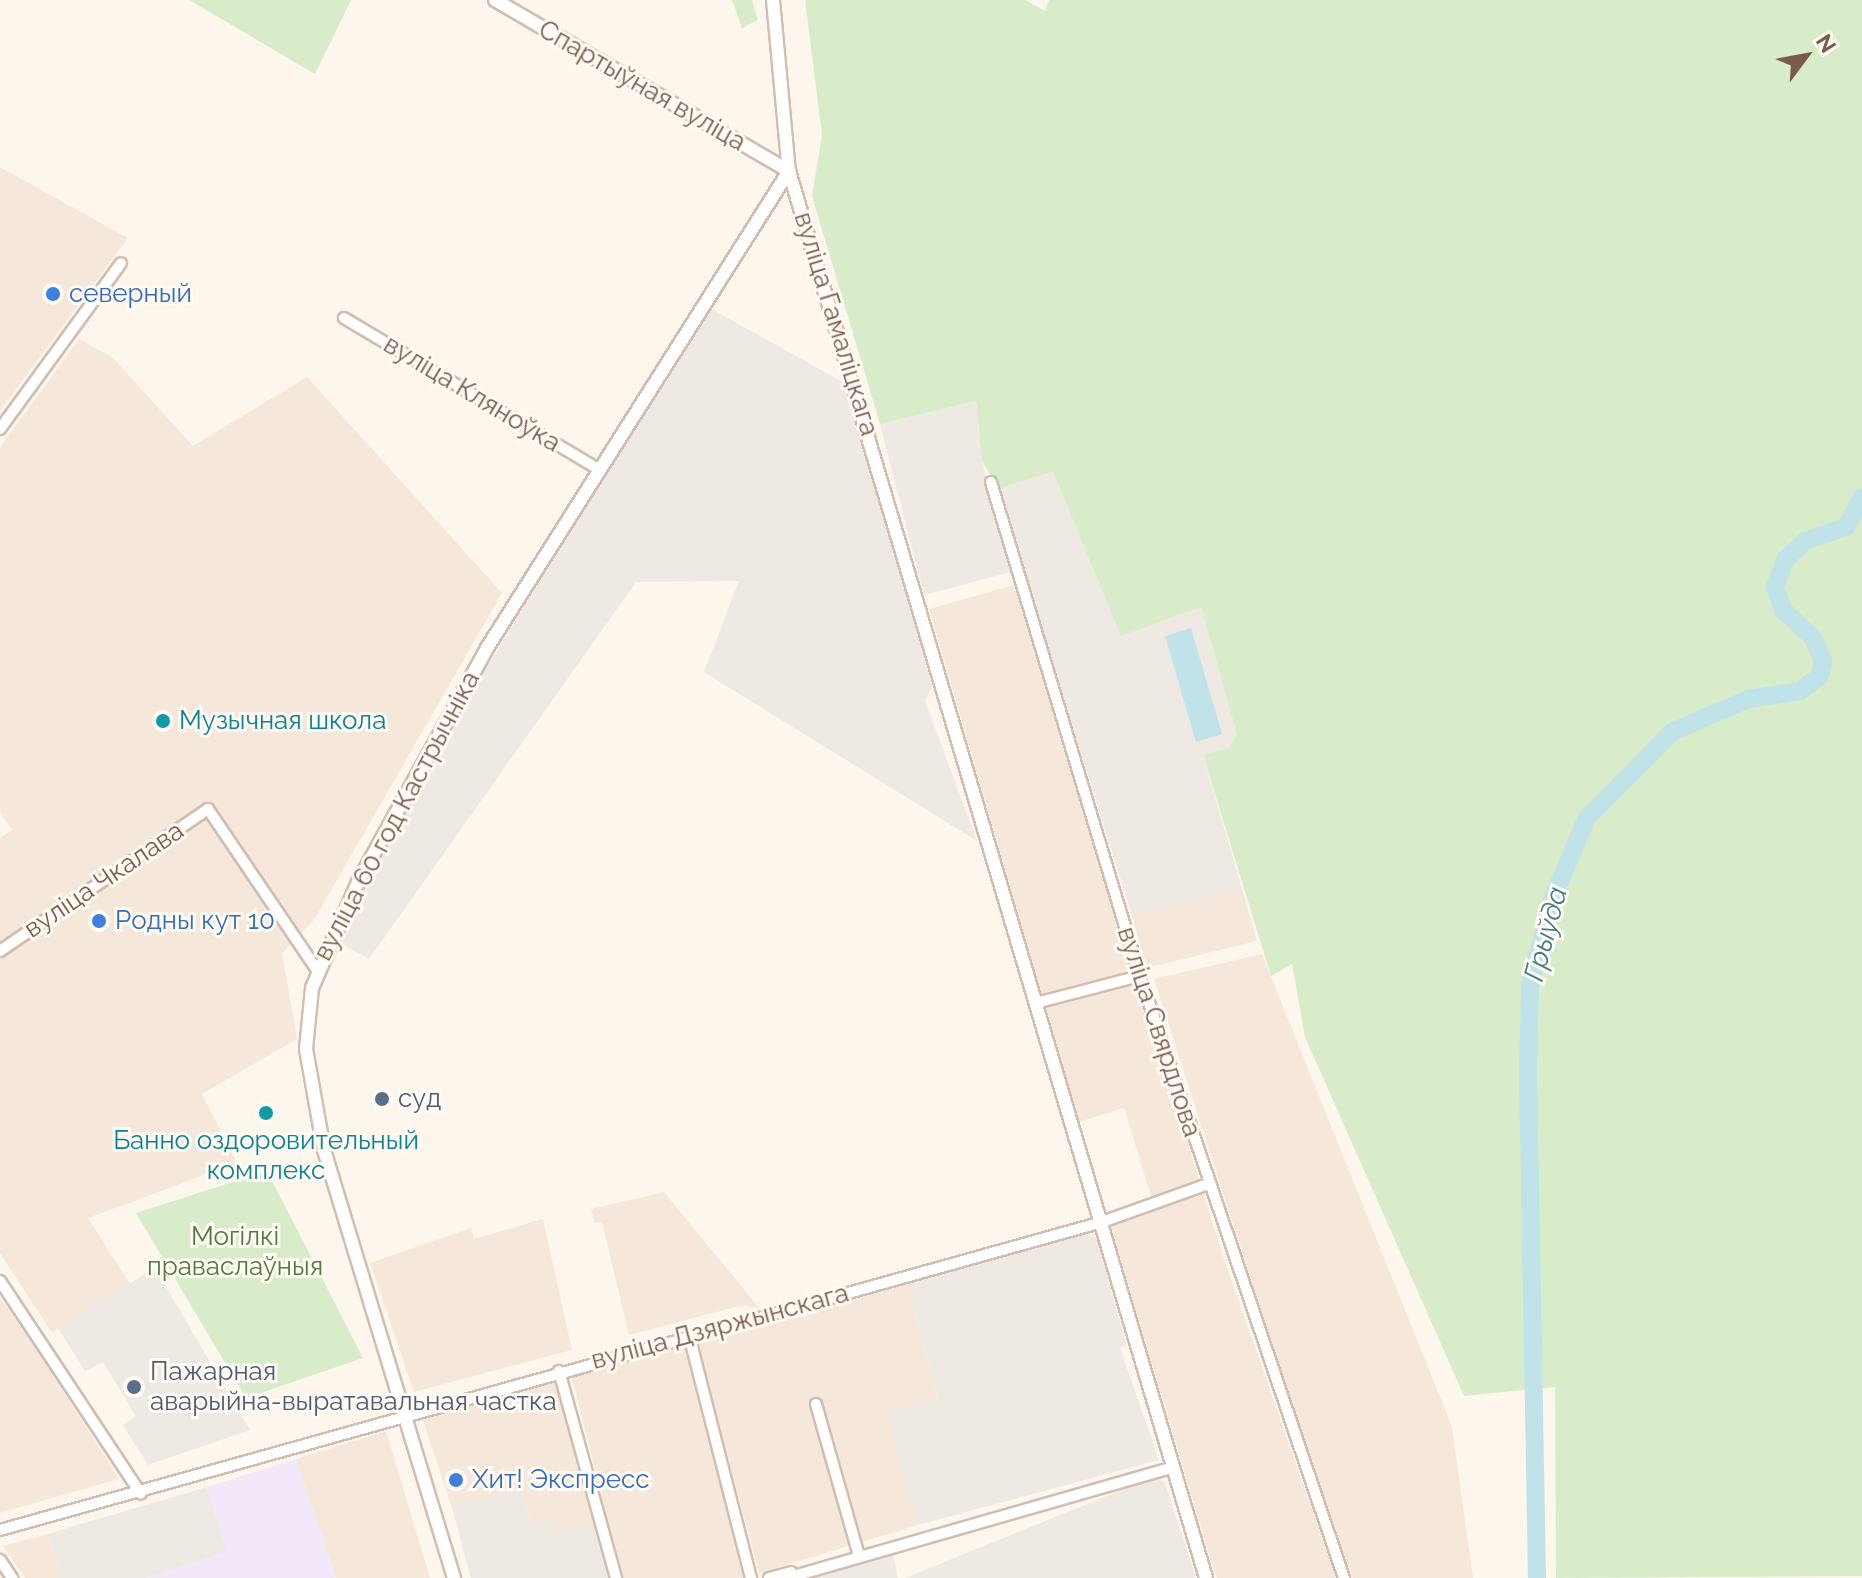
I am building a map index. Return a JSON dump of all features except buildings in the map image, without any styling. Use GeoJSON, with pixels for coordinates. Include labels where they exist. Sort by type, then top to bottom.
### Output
{"type":"FeatureCollection","features":[{"type":"Feature","properties":{"kind":"street","name":"Спартыўная вуліца"},"geometry":{"type":"LineString","coordinates":[[495,0],[789,171]]}},
{"type":"Feature","properties":{"kind":"street","name":"вуліца Гамаліцкага"},"geometry":{"type":"LineString","coordinates":[[773,0],[789,171],[1036,1003]]}},
{"type":"Feature","properties":{"kind":"street","name":"вуліца 60 год Кастрычніка"},"geometry":{"type":"LineString","coordinates":[[454,1578],[312,1093],[307,1012],[317,970],[426,755],[600,470],[789,171]]}},
{"type":"Feature","properties":{"kind":"street"},"geometry":{"type":"LineString","coordinates":[[0,429],[121,263]]}},
{"type":"Feature","properties":{"kind":"street","name":"вуліца Кляноўка"},"geometry":{"type":"LineString","coordinates":[[344,318],[600,470]]}},
{"type":"Feature","properties":{"kind":"street","name":"вуліца Свярдлова"},"geometry":{"type":"LineString","coordinates":[[991,482],[1140,976],[1344,1578]]}},
{"type":"Feature","properties":{"kind":"street","name":"вуліца Чкалава"},"geometry":{"type":"LineString","coordinates":[[0,951],[208,809],[317,970]]}},
{"type":"Feature","properties":{"kind":"street"},"geometry":{"type":"LineString","coordinates":[[1140,976],[1036,1003],[1206,1578]]}},
{"type":"Feature","properties":{"kind":"street","name":"вуліца Дзяржынскага"},"geometry":{"type":"LineString","coordinates":[[0,1530],[141,1494],[559,1371],[1099,1223],[1208,1184]]}},
{"type":"Feature","properties":{"kind":"street"},"geometry":{"type":"LineString","coordinates":[[0,1281],[141,1494]]}},
{"type":"Feature","properties":{"kind":"street"},"geometry":{"type":"LineString","coordinates":[[689,1335],[751,1578]]}},
{"type":"Feature","properties":{"kind":"street"},"geometry":{"type":"LineString","coordinates":[[559,1371],[616,1578]]}},
{"type":"Feature","properties":{"kind":"street"},"geometry":{"type":"LineString","coordinates":[[816,1404],[858,1552]]}},
{"type":"Feature","properties":{"kind":"street"},"geometry":{"type":"LineString","coordinates":[[769,1578],[1171,1468]]}},
{"type":"Feature","properties":{"kind":"street"},"geometry":{"type":"LineString","coordinates":[[0,1560],[12,1578]]}},
{"type":"Feature","properties":{"kind":"shaded area"},"geometry":{"type":"Polygon","coordinates":[[[0,167],[128,238],[0,411],[0,167]]]}},
{"type":"Feature","properties":{"kind":"shaded area"},"geometry":{"type":"Polygon","coordinates":[[[708,307],[848,385],[932,686],[925,701],[977,841],[704,672],[739,581],[636,582],[369,959],[337,941],[428,763],[708,307]]]}},
{"type":"Feature","properties":{"kind":"shaded area"},"geometry":{"type":"Polygon","coordinates":[[[79,339],[113,358],[193,446],[307,377],[502,593],[314,920],[282,953],[297,1039],[202,1094],[237,1163],[88,1218],[130,1284],[52,1333],[0,1253],[0,838],[12,830],[0,811],[0,447],[79,339]]]}},
{"type":"Feature","properties":{"kind":"shaded area"},"geometry":{"type":"Polygon","coordinates":[[[976,401],[982,461],[1011,572],[924,595],[880,424],[976,401]]]}},
{"type":"Feature","properties":{"kind":"shaded area"},"geometry":{"type":"Polygon","coordinates":[[[1053,470],[1121,635],[1201,607],[1237,735],[1229,748],[1203,756],[1242,889],[1132,915],[998,489],[1053,470]]]}},
{"type":"Feature","properties":{"kind":"shaded area"},"geometry":{"type":"Polygon","coordinates":[[[1014,585],[1221,1250],[1336,1578],[1217,1578],[1214,1571],[1110,1224],[1155,1209],[1124,1108],[1079,1122],[929,609],[1014,585]]]}},
{"type":"Feature","properties":{"kind":"shaded area"},"geometry":{"type":"Polygon","coordinates":[[[1242,889],[1257,941],[1146,968],[1132,915],[1242,889]]]}},
{"type":"Feature","properties":{"kind":"shaded area"},"geometry":{"type":"Polygon","coordinates":[[[1262,954],[1452,1427],[1473,1578],[1353,1578],[1316,1481],[1154,979],[1262,954]]]}},
{"type":"Feature","properties":{"kind":"shaded area"},"geometry":{"type":"Polygon","coordinates":[[[664,1192],[760,1309],[743,1305],[629,1335],[602,1222],[595,1223],[591,1209],[664,1192]]]}},
{"type":"Feature","properties":{"kind":"shaded area"},"geometry":{"type":"Polygon","coordinates":[[[543,1219],[572,1350],[414,1392],[370,1263],[471,1228],[474,1239],[543,1219]]]}},
{"type":"Feature","properties":{"kind":"shaded area"},"geometry":{"type":"Polygon","coordinates":[[[1087,1233],[1097,1239],[1126,1344],[1120,1348],[1159,1460],[918,1525],[886,1413],[938,1399],[908,1284],[1087,1233]]]}},
{"type":"Feature","properties":{"kind":"shaded area"},"geometry":{"type":"Polygon","coordinates":[[[155,1268],[250,1430],[148,1465],[123,1425],[136,1416],[103,1362],[85,1371],[58,1328],[155,1268]]]}},
{"type":"Feature","properties":{"kind":"shaded area"},"geometry":{"type":"Polygon","coordinates":[[[908,1284],[938,1399],[887,1413],[918,1525],[759,1573],[698,1344],[908,1284]]]}},
{"type":"Feature","properties":{"kind":"shaded area"},"geometry":{"type":"Polygon","coordinates":[[[0,1298],[33,1344],[119,1479],[0,1513],[0,1298]]]}},
{"type":"Feature","properties":{"kind":"shaded area"},"geometry":{"type":"Polygon","coordinates":[[[685,1347],[743,1578],[622,1578],[572,1377],[685,1347]]]}},
{"type":"Feature","properties":{"kind":"shaded area"},"geometry":{"type":"Polygon","coordinates":[[[556,1382],[594,1522],[553,1534],[532,1526],[521,1488],[452,1508],[423,1420],[556,1382]]]}},
{"type":"Feature","properties":{"kind":"shaded area"},"geometry":{"type":"Polygon","coordinates":[[[386,1431],[430,1578],[336,1578],[296,1459],[386,1431]]]}},
{"type":"Feature","properties":{"kind":"shaded area"},"geometry":{"type":"Polygon","coordinates":[[[296,1459],[336,1578],[147,1578],[227,1552],[207,1487],[296,1459]]]}},
{"type":"Feature","properties":{"kind":"shaded area"},"geometry":{"type":"Polygon","coordinates":[[[1156,1476],[1165,1483],[1196,1578],[905,1578],[1156,1476]]]}},
{"type":"Feature","properties":{"kind":"shaded area"},"geometry":{"type":"Polygon","coordinates":[[[207,1487],[227,1552],[147,1578],[63,1578],[47,1534],[207,1487]]]}},
{"type":"Feature","properties":{"kind":"shaded area"},"geometry":{"type":"Polygon","coordinates":[[[521,1488],[532,1526],[550,1521],[554,1533],[594,1522],[610,1578],[471,1578],[452,1508],[521,1488]]]}},
{"type":"Feature","properties":{"kind":"shaded area"},"geometry":{"type":"Polygon","coordinates":[[[47,1534],[63,1578],[25,1578],[3,1546],[47,1534]]]}},
{"type":"Feature","properties":{"kind":"shaded area"},"geometry":{"type":"Polygon","coordinates":[[[892,1550],[898,1578],[798,1578],[892,1550]]]}},
{"type":"Feature","properties":{"kind":"green space"},"geometry":{"type":"Polygon","coordinates":[[[189,0],[351,0],[315,74],[189,0]]]}},
{"type":"Feature","properties":{"kind":"green space"},"geometry":{"type":"Polygon","coordinates":[[[732,0],[752,0],[758,20],[742,28],[732,0]]]}},
{"type":"Feature","properties":{"kind":"green space"},"geometry":{"type":"Polygon","coordinates":[[[805,0],[1025,0],[1045,11],[1049,0],[1862,0],[1862,1576],[1556,1578],[1555,1387],[1464,1396],[1305,1037],[1292,964],[1271,976],[1203,755],[1229,748],[1237,735],[1201,607],[1121,636],[1053,471],[998,489],[982,461],[976,401],[880,424],[812,196],[822,135],[805,0]]]}},
{"type":"Feature","properties":{"kind":"green space","name":"Могілкі праваслаўныя"},"geometry":{"type":"Polygon","coordinates":[[[267,1171],[363,1358],[246,1398],[136,1213],[267,1171]]]}},
{"type":"Feature","properties":{"kind":"water"},"geometry":{"type":"Polygon","coordinates":[[[1191,628],[1222,734],[1196,742],[1165,636],[1191,628]]]}},
{"type":"Feature","properties":{"kind":"waterway","name":"Грыўда"},"geometry":{"type":"LineString","coordinates":[[1537,1578],[1528,1074],[1530,986],[1552,900],[1587,818],[1672,732],[1748,699],[1800,691],[1820,676],[1823,660],[1813,638],[1783,610],[1775,587],[1786,559],[1805,541],[1846,527],[1862,497]]}},
{"type":"Feature","properties":{"kind":"place","name":"северный"},"geometry":{"type":"Point","coordinates":[53,294]}},
{"type":"Feature","properties":{"kind":"place","name":"Музычная школа"},"geometry":{"type":"Point","coordinates":[163,721]}},
{"type":"Feature","properties":{"kind":"place","name":"Родны кут 10"},"geometry":{"type":"Point","coordinates":[99,921]}},
{"type":"Feature","properties":{"kind":"place","name":"суд"},"geometry":{"type":"Point","coordinates":[382,1099]}},
{"type":"Feature","properties":{"kind":"place","name":"Банно оздоровительный комплекс"},"geometry":{"type":"Point","coordinates":[266,1113]}},
{"type":"Feature","properties":{"kind":"place","name":"Пажарная аварыйна-выратавальная частка"},"geometry":{"type":"Point","coordinates":[134,1387]}},
{"type":"Feature","properties":{"kind":"place","name":"Хит! Экспресс"},"geometry":{"type":"Point","coordinates":[456,1480]}}]}
